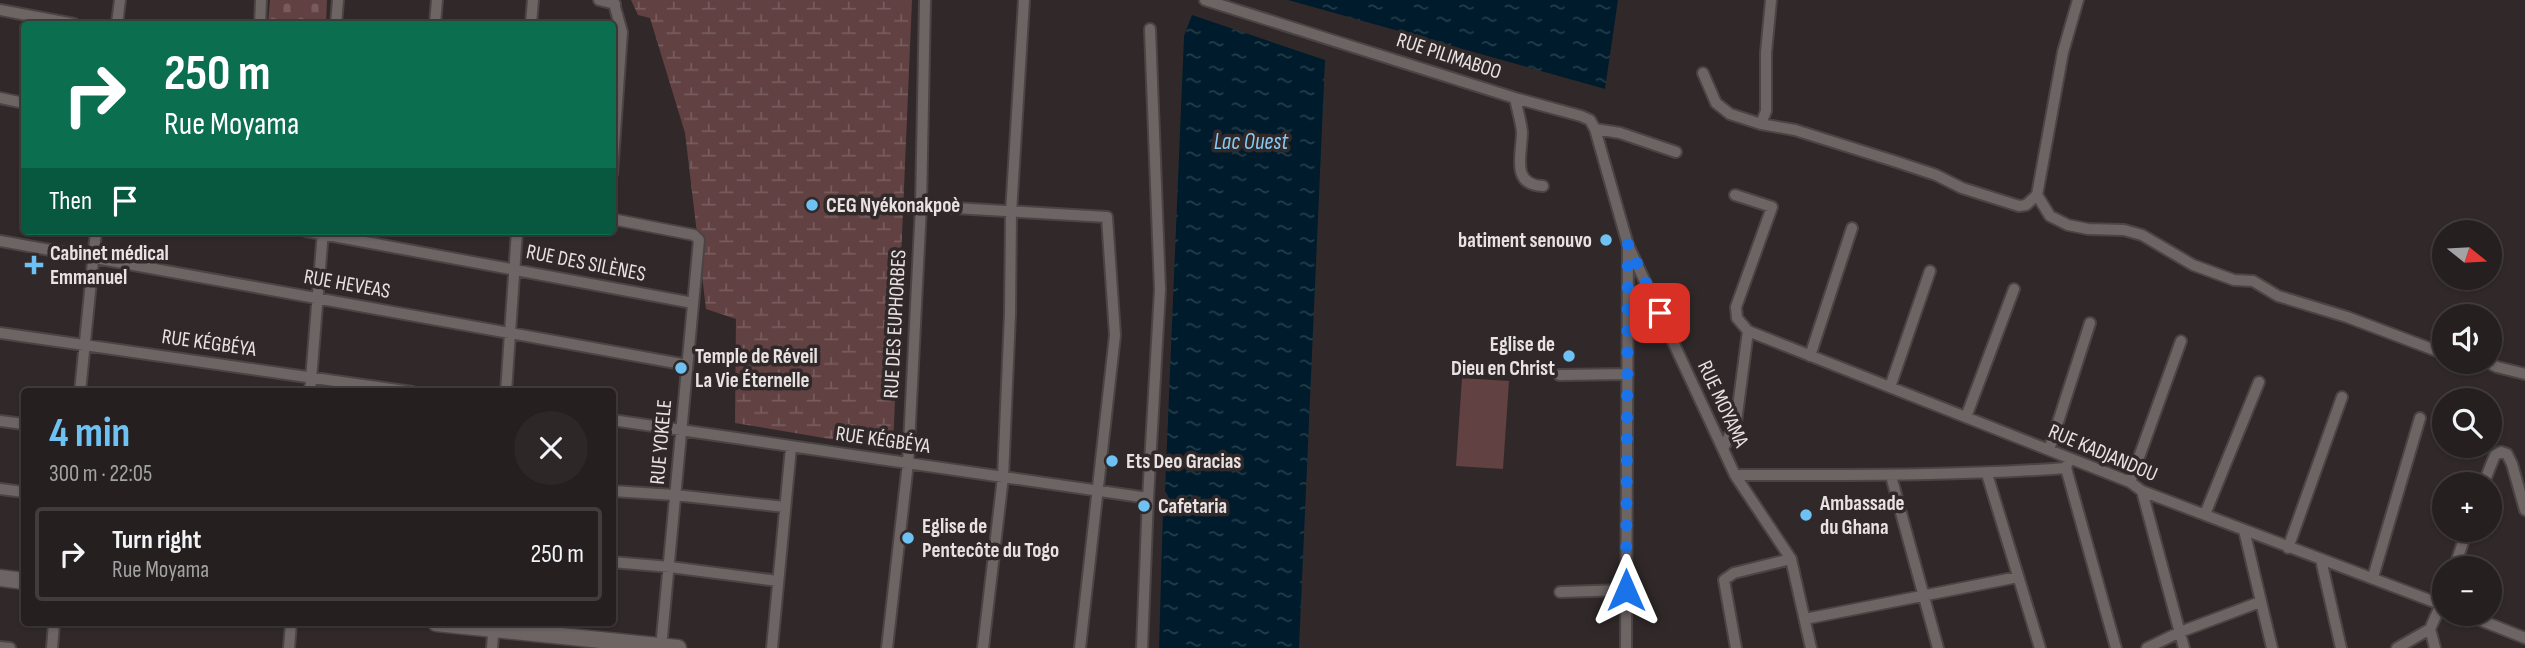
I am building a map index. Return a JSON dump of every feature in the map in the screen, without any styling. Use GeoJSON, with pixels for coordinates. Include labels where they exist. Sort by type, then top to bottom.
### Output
{"type":"FeatureCollection","features":[{"type":"Feature","properties":{"kind":"street"},"geometry":{"type":"LineString","coordinates":[[117,21],[120,0]]}},
{"type":"Feature","properties":{"kind":"street"},"geometry":{"type":"LineString","coordinates":[[260,21],[261,0]]}},
{"type":"Feature","properties":{"kind":"street"},"geometry":{"type":"LineString","coordinates":[[336,21],[338,0]]}},
{"type":"Feature","properties":{"kind":"street"},"geometry":{"type":"LineString","coordinates":[[435,21],[437,0]]}},
{"type":"Feature","properties":{"kind":"street"},"geometry":{"type":"LineString","coordinates":[[531,21],[533,0]]}},
{"type":"Feature","properties":{"kind":"street"},"geometry":{"type":"LineString","coordinates":[[599,0],[614,2],[622,32],[616,117]]}},
{"type":"Feature","properties":{"kind":"street","name":"RUE DES EUPHORBES"},"geometry":{"type":"LineString","coordinates":[[887,648],[908,463],[921,206],[925,0]]}},
{"type":"Feature","properties":{"kind":"street"},"geometry":{"type":"LineString","coordinates":[[984,648],[1003,477],[1011,213],[1024,0]]}},
{"type":"Feature","properties":{"kind":"street","name":"RUE PILIMABOO"},"geometry":{"type":"LineString","coordinates":[[1205,0],[1515,98],[1581,116],[1590,120],[1595,129],[1619,133],[1676,152]]}},
{"type":"Feature","properties":{"kind":"street"},"geometry":{"type":"LineString","coordinates":[[1761,124],[1766,111],[1766,53],[1771,0]]}},
{"type":"Feature","properties":{"kind":"street"},"geometry":{"type":"LineString","coordinates":[[1703,73],[1716,103],[1730,114],[1761,124],[1795,130],[1936,175],[1962,188],[2019,206],[2026,205],[2037,195],[2063,52],[2078,0]]}},
{"type":"Feature","properties":{"kind":"street"},"geometry":{"type":"LineString","coordinates":[[0,10],[58,21]]}},
{"type":"Feature","properties":{"kind":"street"},"geometry":{"type":"LineString","coordinates":[[1142,648],[1160,290],[1150,29]]}},
{"type":"Feature","properties":{"kind":"street"},"geometry":{"type":"LineString","coordinates":[[0,98],[21,102]]}},
{"type":"Feature","properties":{"kind":"street"},"geometry":{"type":"LineString","coordinates":[[1515,98],[1522,130],[1519,168],[1525,180],[1532,186],[1543,186]]}},
{"type":"Feature","properties":{"kind":"street","name":"RUE MOYAMA"},"geometry":{"type":"LineString","coordinates":[[1595,129],[1628,244],[1735,475],[1791,559],[1811,648]]}},
{"type":"Feature","properties":{"kind":"street"},"geometry":{"type":"LineString","coordinates":[[1723,449],[1735,427],[1748,331],[1737,318],[1736,307],[1772,207],[1735,195]]}},
{"type":"Feature","properties":{"kind":"street"},"geometry":{"type":"LineString","coordinates":[[2037,195],[2050,216],[2057,221],[2088,229],[2124,230],[2142,234],[2193,265],[2235,280],[2252,281],[2278,296],[2347,317],[2432,349]]}},
{"type":"Feature","properties":{"kind":"street"},"geometry":{"type":"LineString","coordinates":[[921,206],[1107,217],[1115,335],[1080,648]]}},
{"type":"Feature","properties":{"kind":"street","name":"RUE YOKELE"},"geometry":{"type":"LineString","coordinates":[[616,220],[694,235],[699,240],[661,647]]}},
{"type":"Feature","properties":{"kind":"street"},"geometry":{"type":"LineString","coordinates":[[1810,356],[1852,228]]}},
{"type":"Feature","properties":{"kind":"street"},"geometry":{"type":"LineString","coordinates":[[80,388],[96,235]]}},
{"type":"Feature","properties":{"kind":"street"},"geometry":{"type":"LineString","coordinates":[[310,388],[323,235]]}},
{"type":"Feature","properties":{"kind":"street","name":"RUE DES SILÈNES"},"geometry":{"type":"LineString","coordinates":[[338,235],[692,303]]}},
{"type":"Feature","properties":{"kind":"street"},"geometry":{"type":"LineString","coordinates":[[506,388],[517,235]]}},
{"type":"Feature","properties":{"kind":"street","name":"RUE HEVEAS"},"geometry":{"type":"LineString","coordinates":[[0,242],[687,365]]}},
{"type":"Feature","properties":{"kind":"street"},"geometry":{"type":"LineString","coordinates":[[1626,648],[1628,244]]}},
{"type":"Feature","properties":{"kind":"street"},"geometry":{"type":"LineString","coordinates":[[1890,387],[1930,271]]}},
{"type":"Feature","properties":{"kind":"street"},"geometry":{"type":"LineString","coordinates":[[1965,417],[2014,289]]}},
{"type":"Feature","properties":{"kind":"street"},"geometry":{"type":"LineString","coordinates":[[2049,450],[2090,323]]}},
{"type":"Feature","properties":{"kind":"street","name":"RUE KADJANDOU"},"geometry":{"type":"LineString","coordinates":[[1748,331],[2049,450],[2067,463],[2130,482],[2142,491],[2321,561],[2432,598]]}},
{"type":"Feature","properties":{"kind":"street","name":"RUE KÉGBÉYA"},"geometry":{"type":"LineString","coordinates":[[0,333],[385,388]]}},
{"type":"Feature","properties":{"kind":"street"},"geometry":{"type":"LineString","coordinates":[[2130,482],[2181,341]]}},
{"type":"Feature","properties":{"kind":"street"},"geometry":{"type":"LineString","coordinates":[[2502,368],[2525,373]]}},
{"type":"Feature","properties":{"kind":"street"},"geometry":{"type":"LineString","coordinates":[[1559,374],[1628,374]]}},
{"type":"Feature","properties":{"kind":"street"},"geometry":{"type":"LineString","coordinates":[[2205,514],[2259,382]]}},
{"type":"Feature","properties":{"kind":"street"},"geometry":{"type":"LineString","coordinates":[[2288,548],[2342,397]]}},
{"type":"Feature","properties":{"kind":"street"},"geometry":{"type":"LineString","coordinates":[[2373,578],[2420,418]]}},
{"type":"Feature","properties":{"kind":"street"},"geometry":{"type":"LineString","coordinates":[[0,421],[21,424]]}},
{"type":"Feature","properties":{"kind":"street","name":"RUE KÉGBÉYA"},"geometry":{"type":"LineString","coordinates":[[616,422],[1148,498]]}},
{"type":"Feature","properties":{"kind":"street"},"geometry":{"type":"LineString","coordinates":[[772,648],[791,446]]}},
{"type":"Feature","properties":{"kind":"street"},"geometry":{"type":"LineString","coordinates":[[2488,472],[2493,457],[2503,455],[2525,510]]}},
{"type":"Feature","properties":{"kind":"street"},"geometry":{"type":"LineString","coordinates":[[1735,475],[1987,474],[2067,463],[2116,648]]}},
{"type":"Feature","properties":{"kind":"street"},"geometry":{"type":"LineString","coordinates":[[1987,474],[2040,648]]}},
{"type":"Feature","properties":{"kind":"street"},"geometry":{"type":"LineString","coordinates":[[1891,476],[1938,648]]}},
{"type":"Feature","properties":{"kind":"street"},"geometry":{"type":"LineString","coordinates":[[0,489],[21,492]]}},
{"type":"Feature","properties":{"kind":"street"},"geometry":{"type":"LineString","coordinates":[[616,491],[785,507]]}},
{"type":"Feature","properties":{"kind":"street"},"geometry":{"type":"LineString","coordinates":[[2142,491],[2184,648]]}},
{"type":"Feature","properties":{"kind":"street"},"geometry":{"type":"LineString","coordinates":[[2244,530],[2272,648]]}},
{"type":"Feature","properties":{"kind":"street"},"geometry":{"type":"LineString","coordinates":[[1736,648],[1724,580],[1734,573],[1791,559]]}},
{"type":"Feature","properties":{"kind":"street"},"geometry":{"type":"LineString","coordinates":[[2321,561],[2341,648]]}},
{"type":"Feature","properties":{"kind":"street"},"geometry":{"type":"LineString","coordinates":[[616,562],[778,581]]}},
{"type":"Feature","properties":{"kind":"street"},"geometry":{"type":"LineString","coordinates":[[1805,619],[2018,577]]}},
{"type":"Feature","properties":{"kind":"street"},"geometry":{"type":"LineString","coordinates":[[0,578],[21,581]]}},
{"type":"Feature","properties":{"kind":"street"},"geometry":{"type":"LineString","coordinates":[[1560,592],[1626,590]]}},
{"type":"Feature","properties":{"kind":"street"},"geometry":{"type":"LineString","coordinates":[[2147,648],[2180,632],[2260,602]]}},
{"type":"Feature","properties":{"kind":"street"},"geometry":{"type":"LineString","coordinates":[[2397,648],[2430,629],[2432,625]]}},
{"type":"Feature","properties":{"kind":"street"},"geometry":{"type":"LineString","coordinates":[[52,648],[54,626]]}},
{"type":"Feature","properties":{"kind":"street"},"geometry":{"type":"LineString","coordinates":[[289,648],[291,626]]}},
{"type":"Feature","properties":{"kind":"street"},"geometry":{"type":"LineString","coordinates":[[492,648],[493,626],[678,648]]}},
{"type":"Feature","properties":{"kind":"street"},"geometry":{"type":"LineString","coordinates":[[2495,626],[2525,638]]}},
{"type":"Feature","properties":{"kind":"street"},"geometry":{"type":"LineString","coordinates":[[2430,629],[2435,648]]}},
{"type":"Feature","properties":{"kind":"street"},"geometry":{"type":"LineString","coordinates":[[0,647],[10,648]]}},
{"type":"Feature","properties":{"kind":"green space"},"geometry":{"type":"Polygon","coordinates":[[[270,0],[327,0],[326,21],[268,21],[270,0]]]}},
{"type":"Feature","properties":{"kind":"green space"},"geometry":{"type":"Polygon","coordinates":[[[631,0],[912,0],[893,446],[854,443],[735,423],[736,319],[706,309],[685,133],[650,18],[638,15],[631,0]]]}},
{"type":"Feature","properties":{"kind":"green space"},"geometry":{"type":"Polygon","coordinates":[[[1462,378],[1509,381],[1503,469],[1456,466],[1462,378]]]}},
{"type":"Feature","properties":{"kind":"water"},"geometry":{"type":"Polygon","coordinates":[[[1288,0],[1618,0],[1605,89],[1288,0]]]}},
{"type":"Feature","properties":{"kind":"water","name":"Lac Ouest"},"geometry":{"type":"Polygon","coordinates":[[[1192,15],[1325,60],[1299,648],[1159,648],[1163,509],[1168,496],[1165,491],[1184,36],[1192,15]]]}},
{"type":"Feature","properties":{"kind":"place","name":"CEG Nyékonakpoè"},"geometry":{"type":"Point","coordinates":[812,205]}},
{"type":"Feature","properties":{"kind":"place","name":"batiment senouvo"},"geometry":{"type":"Point","coordinates":[1606,240]}},
{"type":"Feature","properties":{"kind":"place","name":"Cabinet médical Emmanuel"},"geometry":{"type":"Point","coordinates":[34,265]}},
{"type":"Feature","properties":{"kind":"place","name":"Eglise de Dieu en Christ"},"geometry":{"type":"Point","coordinates":[1569,356]}},
{"type":"Feature","properties":{"kind":"place","name":"Temple de Réveil La Vie Éternelle"},"geometry":{"type":"Point","coordinates":[681,368]}},
{"type":"Feature","properties":{"kind":"place","name":"Ets Deo Gracias"},"geometry":{"type":"Point","coordinates":[1112,461]}},
{"type":"Feature","properties":{"kind":"place","name":"Cafetaria"},"geometry":{"type":"Point","coordinates":[1144,506]}},
{"type":"Feature","properties":{"kind":"place","name":"Ambassade du Ghana"},"geometry":{"type":"Point","coordinates":[1806,515]}},
{"type":"Feature","properties":{"kind":"place","name":"Eglise de Pentecôte du Togo"},"geometry":{"type":"Point","coordinates":[908,538]}},
{"type":"Feature","properties":{"kind":"route"},"geometry":{"type":"LineString","coordinates":[[1626,590],[1628,244],[1660,313]]}}]}
